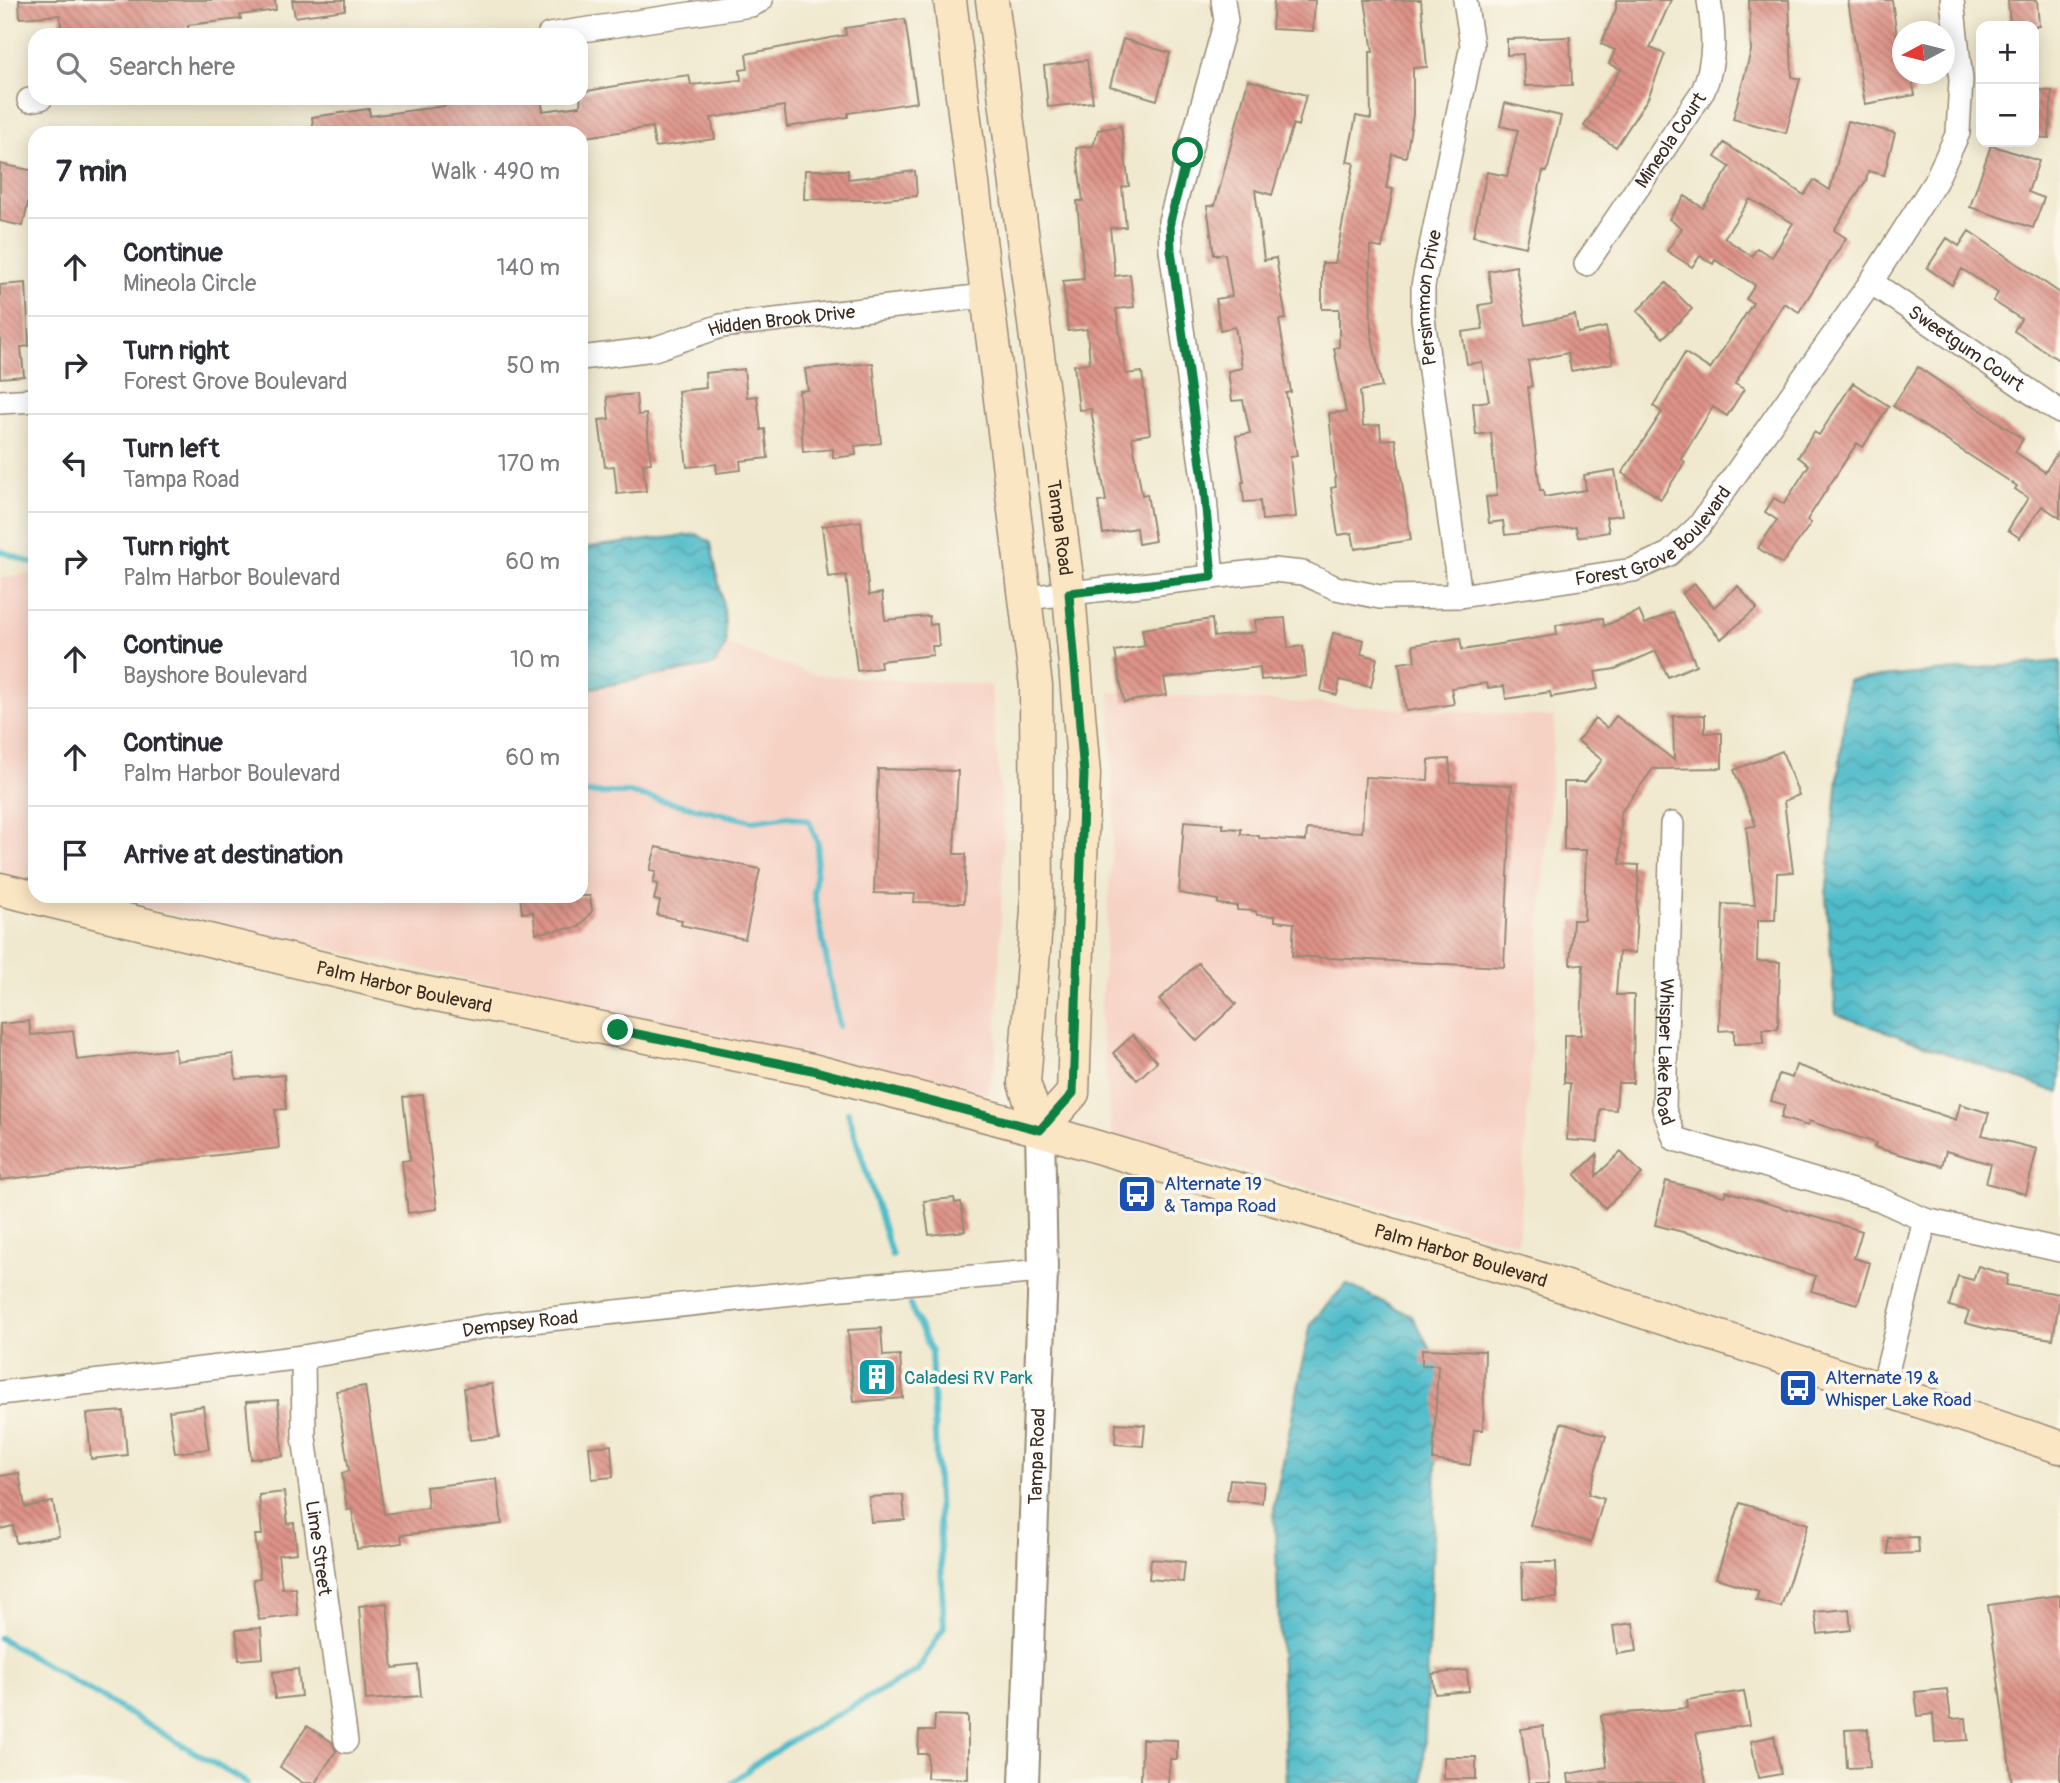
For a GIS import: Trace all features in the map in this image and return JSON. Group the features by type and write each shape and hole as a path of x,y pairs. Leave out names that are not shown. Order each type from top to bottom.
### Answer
{"main road":[{"name":"Tampa Road","path":"950,0 1036,686 1037,910 1024,1083 1040,1130 1073,1093 1084,774 1069,593 992,0"},
{"name":"Palm Harbor Boulevard","path":"0,889 28,896"},
{"name":"Palm Harbor Boulevard","path":"57,903 417,991 812,1070 1040,1130 1535,1277 2060,1447"}],"street":[{"path":"588,29 751,5 761,0"},
{"path":"1212,577 1204,486 1171,250 1170,221 1226,21 1223,0"},
{"name":"Persimmon Drive","path":"1460,596 1423,318 1423,286 1472,45 1465,0"},
{"name":"Mineola Court","path":"1586,264 1703,91 1713,67 1714,36 1709,0"},
{"name":"Forest Grove Boulevard","path":"1026,598 1273,570 1303,573 1336,588 1380,597 1460,596 1633,570 1668,554 1699,526 1871,282 1935,181 1958,133 1961,80 1952,0"},
{"name":"Sweetgum Court","path":"1871,282 2060,412"},
{"name":"Hidden Brook Drive","path":"588,357 654,349 721,326 985,296"},
{"path":"0,402 28,400"},
{"name":"Whisper Lake Road","path":"1672,824 1664,1109 1675,1139 1879,1199 1925,1220 2060,1250"},
{"name":"Tampa Road","path":"1024,1783 1043,1271 1040,1130"},
{"path":"1882,1391 1925,1220"},
{"name":"Dempsey Road","path":"0,1393 303,1357 494,1325 831,1289 1043,1271"},
{"name":"Lime Street","path":"303,1357 304,1437 346,1741"}],"shaded area":[{"path":"28,574 28,882 0,876 0,578"},
{"path":"726,645 816,675 991,685 1004,833 996,1059 985,1101 820,1058 123,903 588,903 588,689 713,665"},
{"path":"1110,692 1555,717 1518,1243 1112,1135 1100,1019 1114,821"}],"water":[{"path":"697,534 711,543 724,610 726,645 714,665 588,689 588,547"},
{"path":"2060,661 2059,1093 1836,1014 1826,896 1848,680"},
{"path":"1346,1284 1412,1316 1440,1367 1423,1783 1286,1783 1274,1506 1311,1323"}],"building":[{"path":"19,0 275,0 276,10 240,15 241,19 188,25 188,28 61,28 60,15 20,18"},
{"path":"292,0 345,0 345,10 295,17"},
{"path":"1274,0 1315,0 1313,31 1272,29"},
{"path":"1365,0 1421,0 1427,67 1413,68 1413,115 1406,157 1392,154 1386,188 1393,189 1382,248 1370,246 1371,332 1382,387 1360,391 1363,426 1380,425 1381,440 1395,439 1411,540 1355,549 1352,533 1338,535 1331,488 1336,487 1329,413 1346,412 1334,348 1339,347 1339,309 1322,309 1322,263 1335,263 1354,163 1347,162 1356,116 1371,119 1370,52 1373,52"},
{"path":"1616,0 1671,0 1650,48 1665,54 1648,98 1616,147 1584,126 1621,69 1609,64 1615,50 1601,44 1616,9"},
{"path":"1749,0 1789,0 1792,77 1800,79 1786,133 1733,119 1751,51"},
{"path":"1848,0 1892,0 1895,21 1892,21 1892,84 1913,84 1915,95 1865,104"},
{"path":"2008,0 2037,0 2039,21 2010,21"},
{"path":"905,19 917,102 848,113 848,117 787,127 784,106 711,118 715,139 655,147 652,127 588,137 588,126 313,126 312,117 369,109 370,116 445,105 542,105 543,111 588,105 588,91 645,81 689,75 691,85 741,80 740,70 748,69 746,54 846,35 845,28"},
{"path":"1570,37 1572,85 1525,86 1523,54 1507,55 1507,39"},
{"path":"1123,39 1170,53 1157,100 1110,86"},
{"path":"1087,60 1093,102 1048,107 1044,66"},
{"path":"1248,80 1306,95 1298,126 1293,124 1272,195 1255,190 1264,260 1276,258 1286,319 1279,320 1291,392 1286,393 1297,456 1290,457 1296,517 1262,520 1260,501 1244,502 1244,482 1236,436 1250,433 1243,400 1232,401 1228,371 1242,368 1235,327 1220,330 1216,299 1232,296 1225,254 1214,255 1207,206 1215,205"},
{"path":"2039,90 2052,91 2049,138 2039,137"},
{"path":"1505,103 1561,116 1547,172 1543,171 1526,247 1473,236 1487,172 1507,176 1518,130 1500,126"},
{"path":"1848,121 1895,133 1884,175 1868,171 1866,181 1834,230 1846,238 1799,312 1784,303 1735,384 1744,389 1727,416 1713,407 1681,459 1685,462 1661,499 1622,473 1662,412 1653,406 1685,353 1710,369 1753,303 1746,299 1755,285 1715,260 1713,264 1700,256 1692,267 1667,251 1682,228 1669,219 1685,196 1703,208 1730,167 1715,157 1724,143 1804,195 1814,180 1830,190","holes":["1750,199 1793,223 1772,257 1757,248 1752,256 1724,238"]},
{"path":"1121,126 1129,186 1122,187 1126,227 1110,228 1115,276 1130,274 1134,307 1116,309 1126,374 1142,372 1150,434 1132,437 1142,495 1147,494 1155,541 1138,544 1136,528 1103,534 1098,502 1106,501 1091,409 1079,410 1074,365 1090,363 1087,329 1068,331 1063,281 1084,279 1077,201 1083,201 1076,148 1093,146 1098,130"},
{"path":"1990,147 2039,161 2028,192 2044,198 2033,228 1970,207"},
{"path":"0,164 28,170 28,203 23,226 0,221"},
{"path":"805,170 848,170 848,179 915,171 917,196 873,200 804,199"},
{"path":"1969,231 2060,293 2060,361 2014,331 2021,319 1993,301 1998,293 1962,269 1952,285 1927,268 1947,238 1959,246"},
{"path":"1516,266 1526,325 1575,315 1578,333 1606,327 1613,363 1571,371 1568,353 1528,361 1532,386 1528,387 1540,490 1543,490 1544,497 1586,490 1584,475 1615,470 1622,515 1606,517 1609,532 1578,537 1576,527 1505,535 1503,521 1489,523 1486,497 1497,496 1491,433 1476,435 1473,403 1489,401 1482,362 1467,364 1462,332 1483,329 1479,305 1493,303 1488,271"},
{"path":"26,283 28,346 21,347 24,376 0,378 0,285"},
{"path":"1666,283 1692,309 1663,338 1637,311"},
{"path":"873,363 881,443 855,446 856,455 833,458 833,449 803,452 799,391 808,390 805,369"},
{"path":"1918,367 2023,439 2015,452 2045,472 2060,449 2060,518 2042,506 2020,538 2008,530 2028,498 2015,489 2017,486 1893,406"},
{"path":"744,369 747,397 757,396 761,430 765,429 768,458 740,461 741,470 717,473 716,464 687,467 678,391 706,388 705,373"},
{"path":"1853,383 1889,406 1863,447 1857,443 1807,520 1811,523 1782,564 1758,548 1777,520 1765,512 1774,498 1784,504 1809,465 1798,457 1814,432 1819,435"},
{"path":"636,394 638,415 646,414 651,463 643,464 646,491 617,494 614,466 605,467 599,420 609,419 607,397"},
{"path":"861,521 869,595 882,593 885,620 929,616 930,625 937,624 939,646 932,646 933,655 880,661 881,668 857,671 846,575 828,577 822,526"},
{"path":"1695,584 1714,607 1738,586 1757,608 1721,639 1682,594"},
{"path":"1639,611 1645,624 1673,612 1696,665 1668,677 1656,651 1615,669 1595,672 1598,689 1551,697 1550,692 1506,699 1504,686 1488,688 1487,683 1451,688 1454,704 1406,711 1399,663 1415,661 1413,645 1460,638 1462,650 1557,635 1556,625 1603,618 1604,626"},
{"path":"1285,618 1288,648 1303,646 1306,676 1261,680 1260,667 1164,678 1167,695 1124,702 1115,651 1145,646 1142,629 1212,619 1214,637 1256,632 1255,620"},
{"path":"1333,633 1364,640 1361,654 1377,658 1371,687 1340,680 1337,695 1321,691"},
{"path":"1705,715 1705,733 1722,733 1722,768 1653,769 1621,812 1620,864 1639,865 1635,953 1619,952 1616,995 1634,995 1633,1083 1618,1083 1616,1110 1600,1109 1598,1142 1567,1140 1570,1083 1564,1083 1564,1035 1581,1035 1583,965 1570,964 1573,920 1584,920 1586,850 1564,850 1564,782 1585,782 1602,760 1578,741 1595,718 1607,728 1616,716 1674,760 1673,716"},
{"path":"1782,751 1799,795 1784,801 1793,872 1777,873 1775,920 1758,920 1757,961 1780,962 1778,1029 1763,1029 1764,1043 1734,1044 1734,1030 1719,1031 1723,904 1755,905 1746,827 1756,826 1734,770"},
{"path":"1449,759 1451,782 1512,785 1504,967 1292,956 1294,923 1275,921 1275,916 1257,915 1256,911 1237,910 1237,906 1218,904 1218,900 1179,893 1184,821 1223,824 1223,828 1241,829 1241,834 1259,838 1306,841 1307,829 1362,832 1365,777 1428,780 1429,760"},
{"path":"878,769 958,771 954,854 966,854 964,903 914,902 915,894 874,893"},
{"path":"656,847 760,869 745,939 681,925 682,920 657,915 660,901 654,900 658,884 653,883 656,871 650,870"},
{"path":"590,896 592,911 579,927 536,933 533,912 522,913 521,903 588,903"},
{"path":"1198,963 1236,1004 1197,1041 1159,1000"},
{"path":"29,1021 31,1035 73,1031 77,1060 175,1049 176,1061 233,1054 236,1079 284,1075 286,1109 275,1110 279,1148 0,1180 0,1024"},
{"path":"1133,1035 1157,1062 1137,1080 1113,1053"},
{"path":"1796,1065 1956,1120 1960,1104 1989,1113 1982,1135 2037,1149 2026,1194 1986,1183 1991,1164 1946,1151 1942,1166 1874,1147 1876,1143 1809,1121 1808,1126 1781,1118 1785,1105 1771,1101 1779,1074 1792,1078"},
{"path":"423,1095 437,1209 408,1213 402,1161 410,1160 403,1097"},
{"path":"1621,1152 1642,1174 1605,1208 1575,1175 1597,1154 1596,1176"},
{"path":"1666,1181 1724,1196 1726,1191 1862,1231 1854,1258 1870,1263 1858,1304 1811,1291 1816,1276 1765,1261 1711,1239 1655,1225"},
{"path":"954,1198 955,1203 961,1202 965,1231 929,1235 924,1201"},
{"path":"1978,1266 2008,1275 2006,1285 2060,1294 2053,1339 1965,1323 1969,1311 1949,1306 1958,1276 1973,1280"},
{"name":"Caladesi RV Park","path":"881,1328 883,1356 900,1355 903,1398 854,1402 848,1330"},
{"path":"1422,1349 1485,1351 1483,1430 1474,1430 1470,1465 1433,1460 1438,1365 1422,1365"},
{"path":"492,1384 499,1437 470,1440 464,1388"},
{"path":"365,1386 384,1514 428,1508 426,1487 497,1479 502,1524 401,1535 402,1543 357,1549 352,1509 347,1510 342,1473 349,1471 336,1391"},
{"path":"278,1400 283,1456 251,1459 246,1402"},
{"path":"203,1406 209,1449 175,1453 169,1411"},
{"path":"123,1411 127,1455 91,1459 87,1414"},
{"path":"1116,1423 1145,1425 1143,1446 1115,1444"},
{"path":"1561,1423 1606,1436 1588,1494 1604,1499 1591,1542 1530,1525"},
{"path":"611,1445 613,1477 592,1479 589,1447"},
{"path":"19,1473 25,1507 53,1502 59,1536 16,1543 13,1526 0,1529 0,1476"},
{"path":"1230,1479 1264,1482 1262,1503 1227,1500"},
{"path":"284,1492 288,1524 294,1523 297,1553 278,1555 282,1588 295,1587 298,1615 259,1620 253,1579 260,1578 255,1535 262,1535 259,1495"},
{"path":"903,1495 905,1520 871,1522 869,1497"},
{"path":"1740,1503 1808,1524 1781,1607 1756,1600 1759,1591 1716,1578"},
{"path":"1918,1537 1919,1553 1888,1554 1888,1538"},
{"path":"1151,1559 1185,1562 1183,1582 1149,1579"},
{"path":"1522,1562 1556,1562 1557,1598 1523,1598"},
{"path":"2060,1595 2060,1783 2012,1783 1988,1605"},
{"path":"387,1603 393,1668 418,1665 421,1696 366,1700 359,1606"},
{"path":"1849,1609 1851,1630 1818,1634 1815,1612"},
{"path":"1633,1623 1637,1651 1617,1654 1613,1626"},
{"path":"261,1628 263,1658 239,1660 236,1630"},
{"path":"298,1669 301,1696 275,1699 273,1672"},
{"path":"1467,1670 1469,1691 1435,1694 1432,1674"},
{"path":"1947,1689 1951,1719 1966,1718 1968,1740 1935,1742 1933,1714 1918,1716 1915,1692"},
{"path":"1744,1691 1750,1725 1696,1733 1706,1783 1569,1783 1568,1774 1607,1767 1601,1715 1688,1708 1687,1700"},
{"path":"935,1715 968,1716 968,1779 927,1778 928,1754 918,1754 919,1731 934,1731"},
{"path":"307,1726 332,1742 336,1751 315,1783 303,1783 280,1767"},
{"path":"1543,1726 1550,1783 1529,1783 1521,1729"},
{"path":"1868,1729 1870,1767 1847,1768 1845,1730"},
{"path":"1774,1736 1781,1774 1758,1778 1751,1741"},
{"path":"1142,1739 1177,1740 1177,1759 1170,1759 1168,1783 1141,1783"},
{"path":"1444,1757 1476,1757 1476,1779 1444,1779"}],"waterway":[{"path":"0,551 28,561"},
{"path":"588,793 629,793 753,821 789,816 809,821 818,844 814,893 839,1026"},
{"path":"848,1112 892,1256"},
{"path":"732,1783 754,1765 804,1733 917,1671 944,1627 931,1351 910,1305"},
{"path":"0,1638 247,1783"}],"place":[{"name":"Alternate 19 & Tampa Road","path":"1137,1194"},
{"name":"Caladesi RV Park","path":"877,1377"},
{"name":"Alternate 19 & Whisper Lake Road","path":"1798,1388"}],"route":[{"path":"618,1030 812,1070 1040,1130 1073,1093 1084,774 1069,593 1212,577 1204,486 1171,250 1170,221 1188,153"}]}
